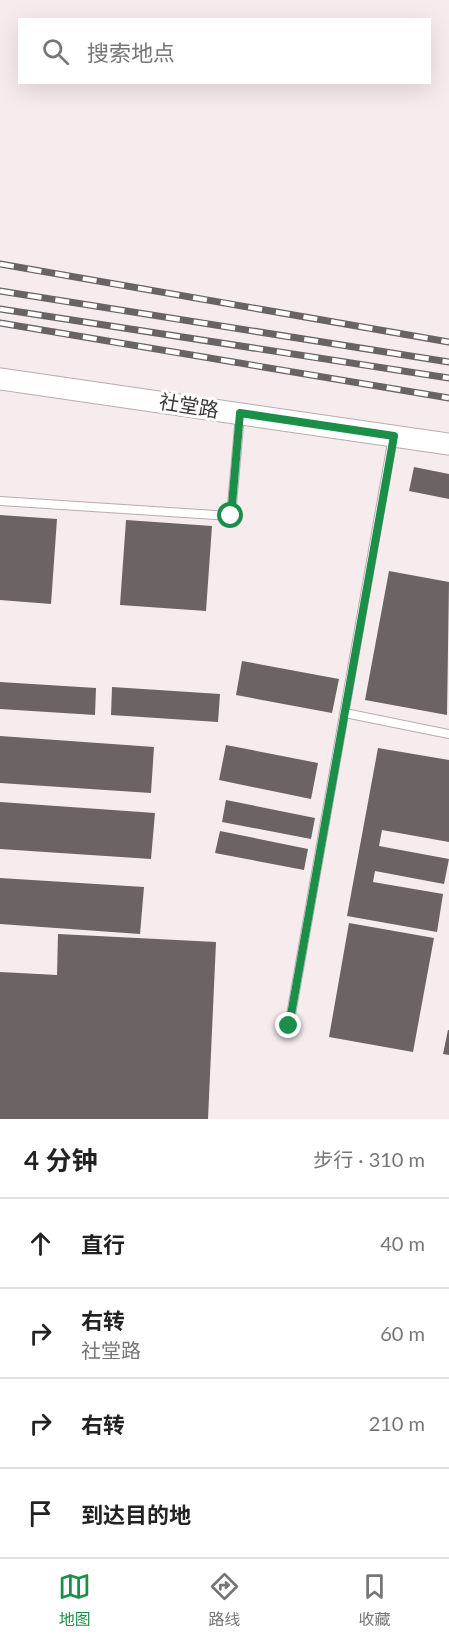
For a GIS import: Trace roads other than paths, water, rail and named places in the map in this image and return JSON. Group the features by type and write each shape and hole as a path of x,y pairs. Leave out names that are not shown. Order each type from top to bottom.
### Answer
{"main road":[{"name":"社堂路","path":"0,379 449,444"}],"lane":[{"path":"0,501 231,516 240,413"},
{"path":"289,1026 394,436"},
{"path":"345,713 449,734"}],"railway":[{"path":"0,264 449,342"},
{"path":"0,291 449,362"},
{"path":"0,309 449,378"},
{"path":"0,323 449,398"}]}
